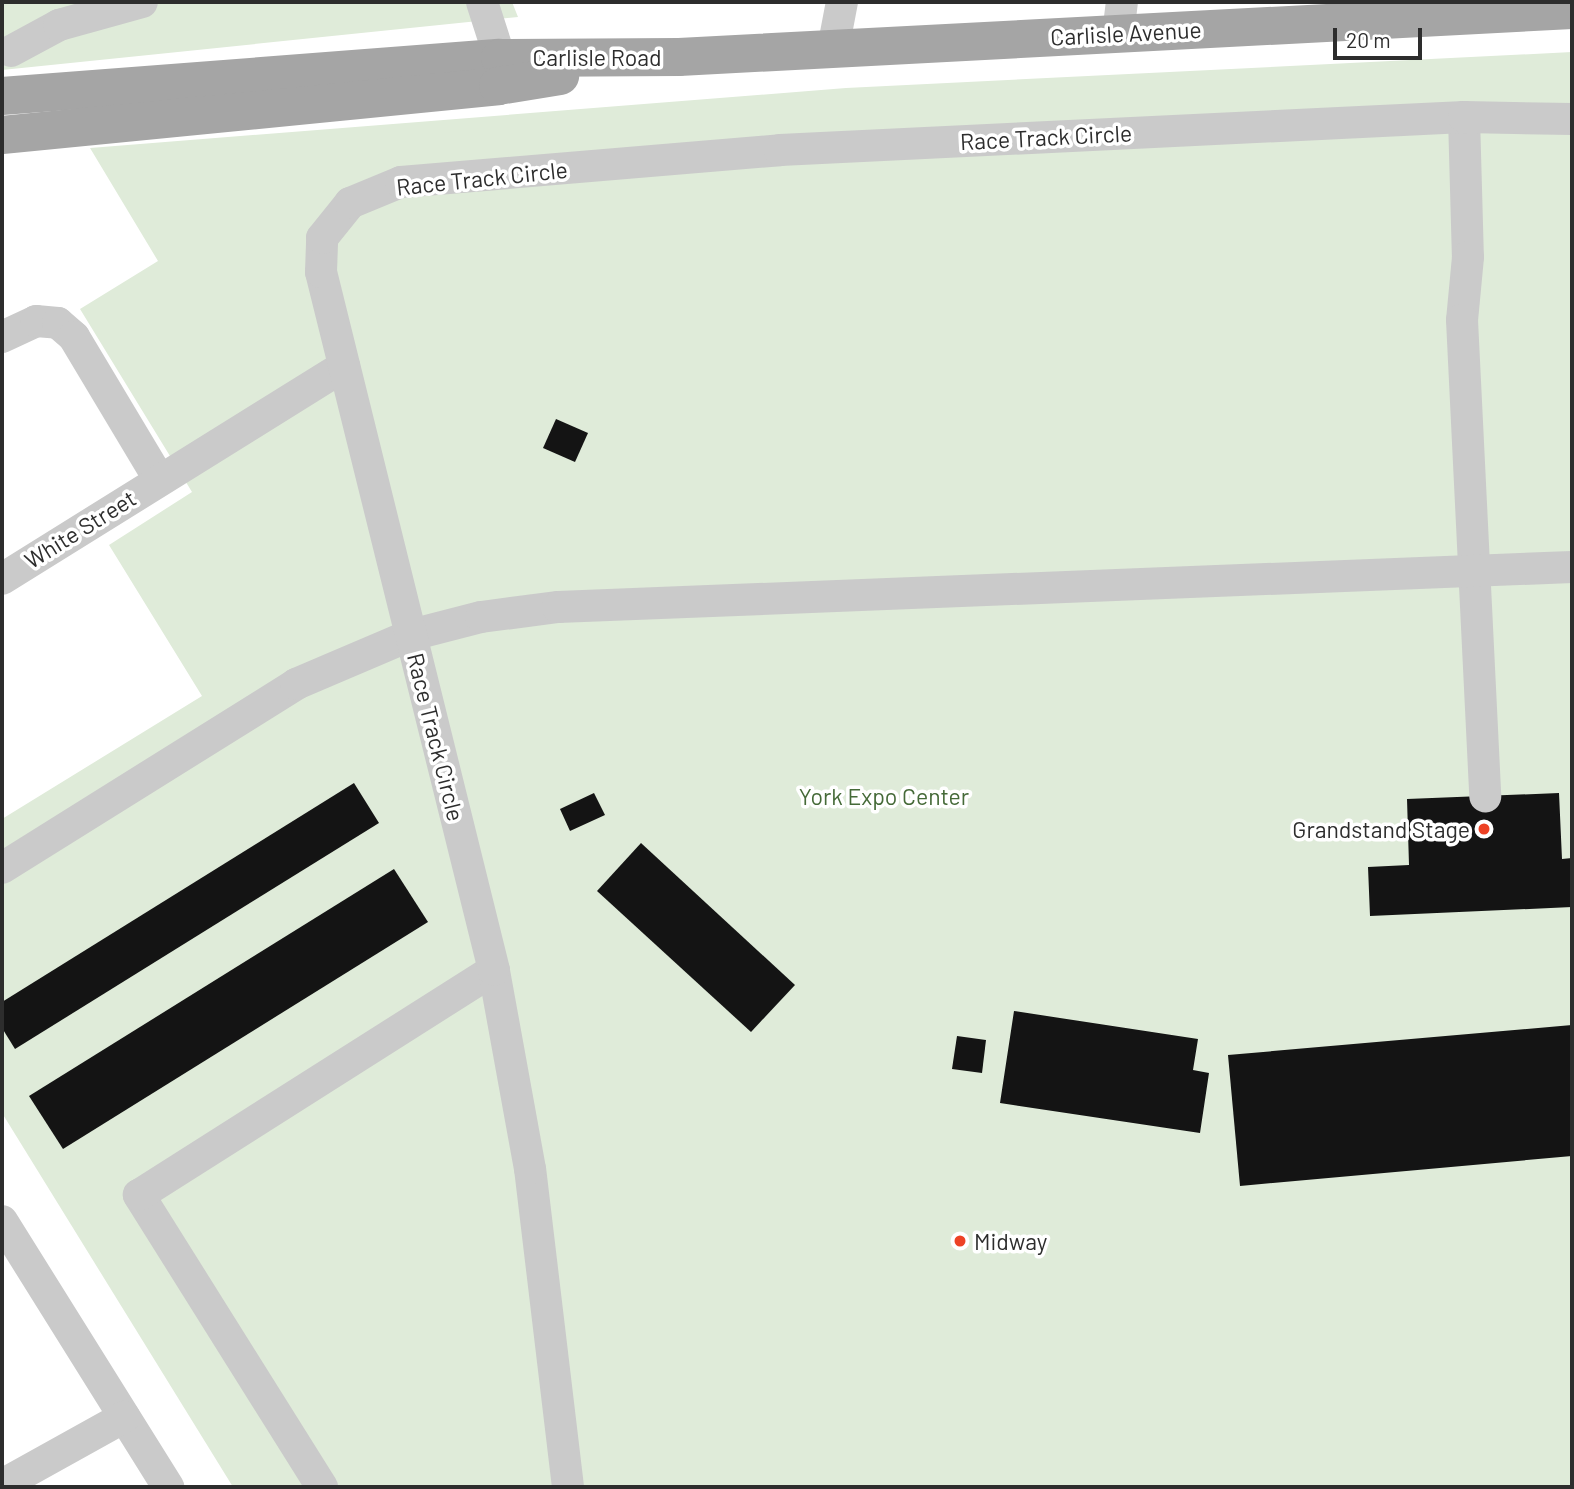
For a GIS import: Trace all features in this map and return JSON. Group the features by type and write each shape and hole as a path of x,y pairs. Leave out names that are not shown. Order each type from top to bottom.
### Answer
{"main road":[{"name":"Carlisle Avenue","path":"679,57 833,48 1120,18 1394,10 1572,10"},
{"name":"Carlisle Road","path":"2,96 500,58 679,57"},
{"name":"Carlisle Road","path":"2,135 499,86 679,57"},
{"path":"2,109 161,84"}],"street":[{"path":"5,47 59,25 142,2"},
{"path":"482,2 500,58"},
{"path":"833,48 842,2"},
{"path":"1464,117 1468,257 1462,320 1485,796"},
{"name":"Race Track Circle","path":"568,1487 530,1169 494,970 321,272 322,238 350,203 401,182 780,150 1464,117 1572,120"},
{"path":"2,337 36,321 58,323 74,337 159,479"},
{"name":"White Street","path":"2,579 344,366"},
{"path":"2,868 296,684 411,635 481,617 558,607 1572,567"},
{"path":"323,1487 139,1195 494,970"},
{"path":"2,1221 11,1256 124,1417 167,1487"},
{"path":"2,1485 124,1417"}],"green space":[{"path":"2,2 512,2 518,17 2,70"},
{"name":"York Expo Center","path":"1572,52 1572,1487 233,1487 2,1113 2,819 202,696 109,545 192,492 80,309 158,261 90,148 846,88"}],"building":[{"path":"556,419 588,433 575,462 543,448"},
{"path":"354,783 379,823 15,1049 2,1028 2,1002"},
{"path":"594,793 605,815 570,831 560,809"},
{"name":"Grandstand Stage","path":"1559,793 1562,859 1572,858 1572,907 1370,916 1368,867 1409,865 1407,799"},
{"path":"641,843 795,985 751,1032 597,891"},
{"path":"394,869 428,922 63,1149 29,1096"},
{"path":"1014,1011 1198,1039 1193,1070 1209,1073 1200,1133 1000,1103"},
{"path":"1572,1025 1572,1156 1240,1186 1228,1055"},
{"path":"957,1036 986,1040 982,1073 952,1069"}],"place":[{"name":"Grandstand Stage","path":"1484,829"},
{"name":"Midway","path":"960,1241"}]}
